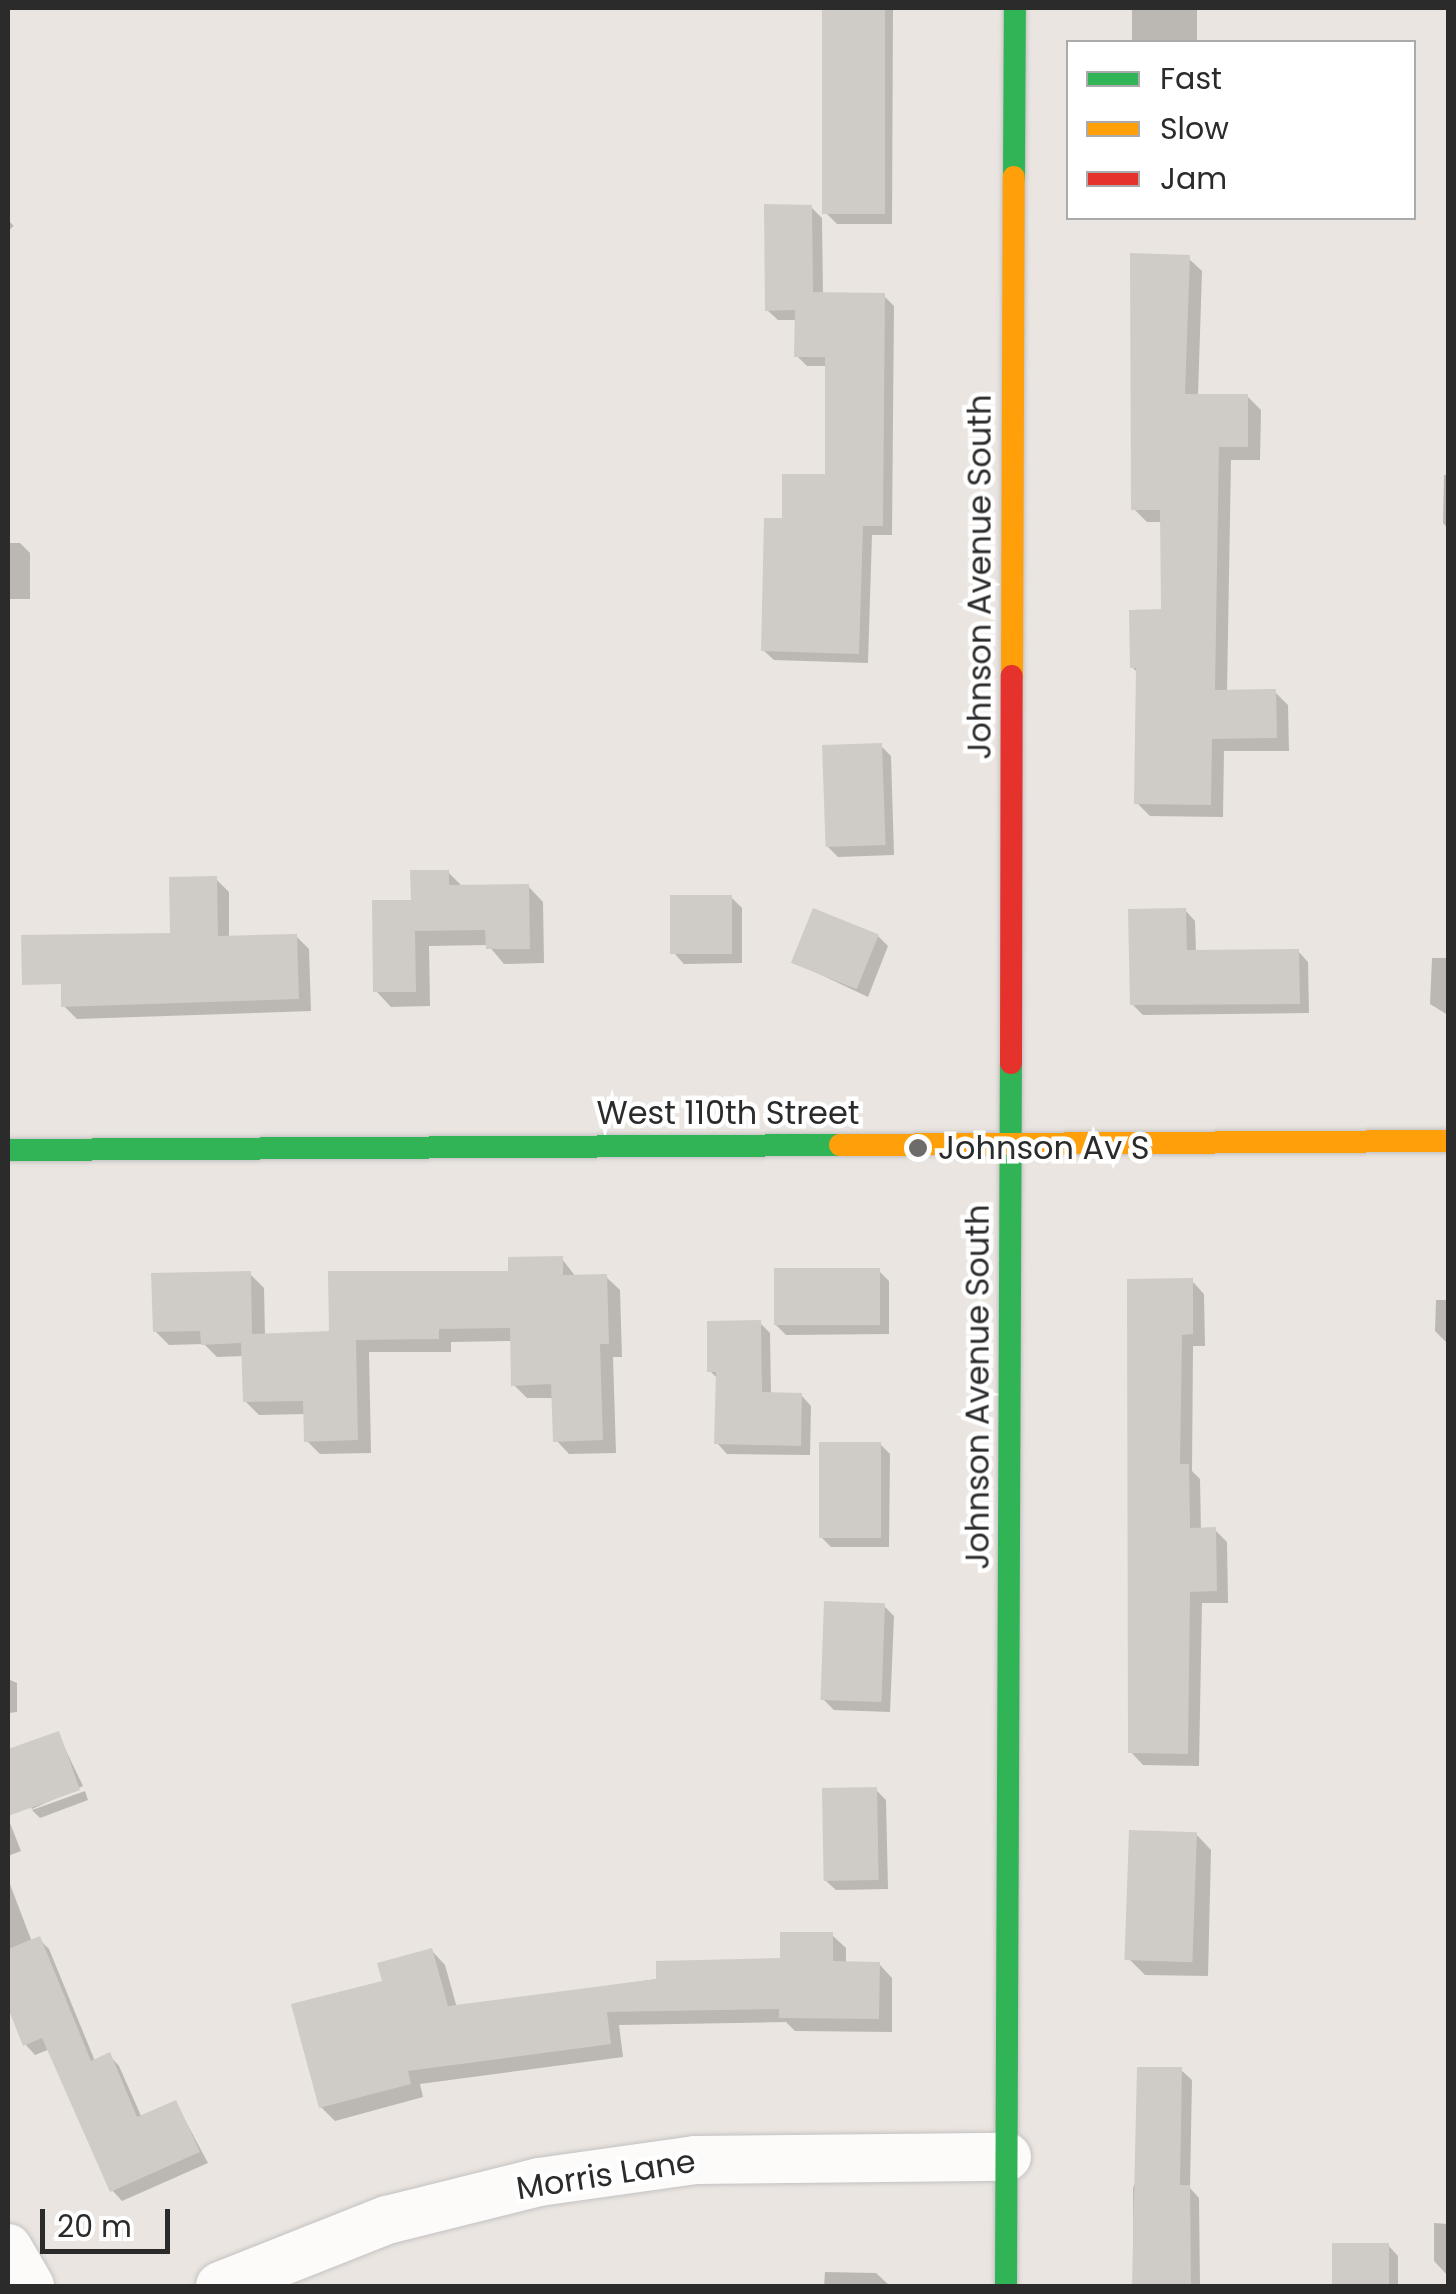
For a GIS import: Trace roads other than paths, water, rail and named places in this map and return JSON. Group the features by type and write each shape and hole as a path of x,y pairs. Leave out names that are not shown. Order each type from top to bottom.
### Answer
{"street":[{"name":"Johnson Avenue South","path":"1006,2286 1014,8"},
{"name":"West 110th Street","path":"8,1150 1448,1142"},
{"name":"Morris Lane","path":"220,2286 387,2220 539,2182 696,2160 1008,2157"},
{"path":"8,2248 30,2286"}],"place":[{"name":"Johnson Av S","path":"918,1148"}]}
